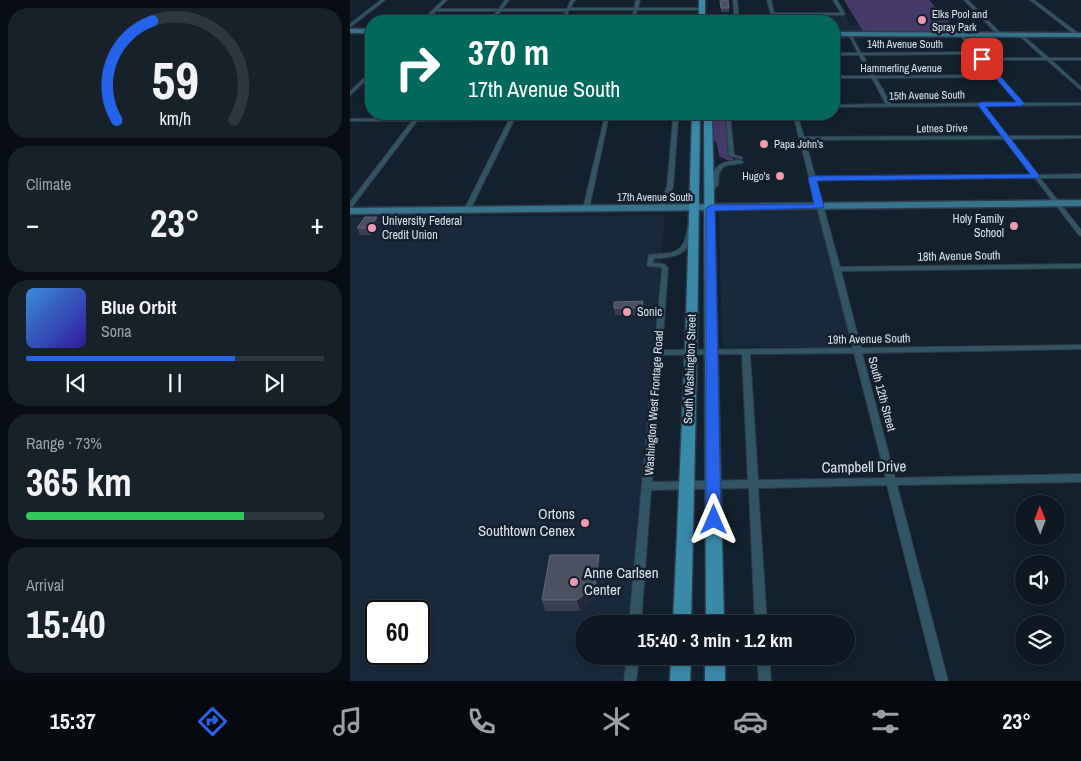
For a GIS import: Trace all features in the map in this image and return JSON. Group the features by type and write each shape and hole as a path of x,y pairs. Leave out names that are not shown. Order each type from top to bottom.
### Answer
{"main road":[{"path":"702,0 702,15"},
{"name":"South Washington Street","path":"682,615 694,208 700,120"},
{"name":"South Washington Street","path":"701,120 711,208 715,615"},
{"path":"680,681 681,665"},
{"path":"715,665 715,681"}],"street":[{"path":"350,26 382,0"},
{"path":"430,15 445,0"},
{"path":"496,15 507,0"},
{"path":"565,15 573,0"},
{"path":"634,15 638,0"},
{"path":"734,0 736,15"},
{"path":"769,0 773,14 843,14 835,0"},
{"path":"966,0 1002,36"},
{"path":"1032,0 1079,35"},
{"path":"435,10 702,9"},
{"path":"350,31 365,30"},
{"path":"840,34 1079,35"},
{"path":"849,34 889,105"},
{"path":"962,35 1021,104"},
{"path":"1022,36 1081,89"},
{"name":"14th Avenue South","path":"840,54 976,53"},
{"path":"982,59 1081,59"},
{"name":"Hammerling Avenue","path":"840,77 998,76"},
{"path":"350,94 365,80"},
{"path":"981,104 1081,234"},
{"name":"15th Avenue South","path":"840,106 1081,104"},
{"path":"350,120 416,120"},
{"path":"350,206 416,120"},
{"path":"467,210 512,120"},
{"path":"586,209 606,120"},
{"path":"662,208 670,187 676,120"},
{"path":"710,190 715,185 715,172 718,168 740,160 732,154 729,120"},
{"name":"South 12th Street","path":"797,120 892,481 942,681"},
{"name":"Letnes Drive","path":"802,139 1081,137"},
{"path":"812,178 1081,176"},
{"name":"17th Avenue South","path":"350,211 1081,203"},
{"name":"Washington West Frontage Road","path":"636,615 665,268 662,265 650,265 651,256 672,255 682,250 685,247 690,227 694,222"},
{"name":"18th Avenue South","path":"837,269 1081,266"},
{"name":"19th Avenue South","path":"658,354 1081,348"},
{"path":"746,352 760,615"},
{"name":"Campbell Drive","path":"647,486 1081,478"},
{"path":"630,681 632,665"},
{"path":"764,665 765,681"}],"shaded area":[{"path":"844,0 929,0 959,33 864,33"},
{"path":"840,15 845,15 850,25 900,25 904,32 840,32"},
{"path":"712,120 726,120 728,156 735,160 727,160 719,156 717,144 713,138"},
{"path":"818,211 852,347 722,347 719,212"},
{"path":"665,215 630,615 575,615 575,665 625,665 624,681 350,681 350,217"}],"building":[{"path":"720,0 728,0 729,8 721,8"},
{"path":"365,217 377,217 370,228 357,228"},
{"path":"643,301 642,308 614,308 614,302"},
{"name":"Anne Carlsen Center","path":"550,555 599,555 595,585 577,600 542,600"}],"place":[{"name":"Elks Pool and Spray Park","path":"922,20"},
{"name":"Papa John's","path":"764,144"},
{"name":"Hugo's","path":"780,176"},
{"name":"Holy Family School","path":"1014,226"},
{"name":"University Federal Credit Union","path":"372,228"},
{"name":"Sonic","path":"627,312"},
{"name":"Ortons Southtown Cenex","path":"585,523"},
{"name":"Anne Carlsen Center","path":"574,582"}],"route":[{"path":"714,520 711,208 820,206 812,178 1036,176 981,104 1021,104 982,59"}]}
